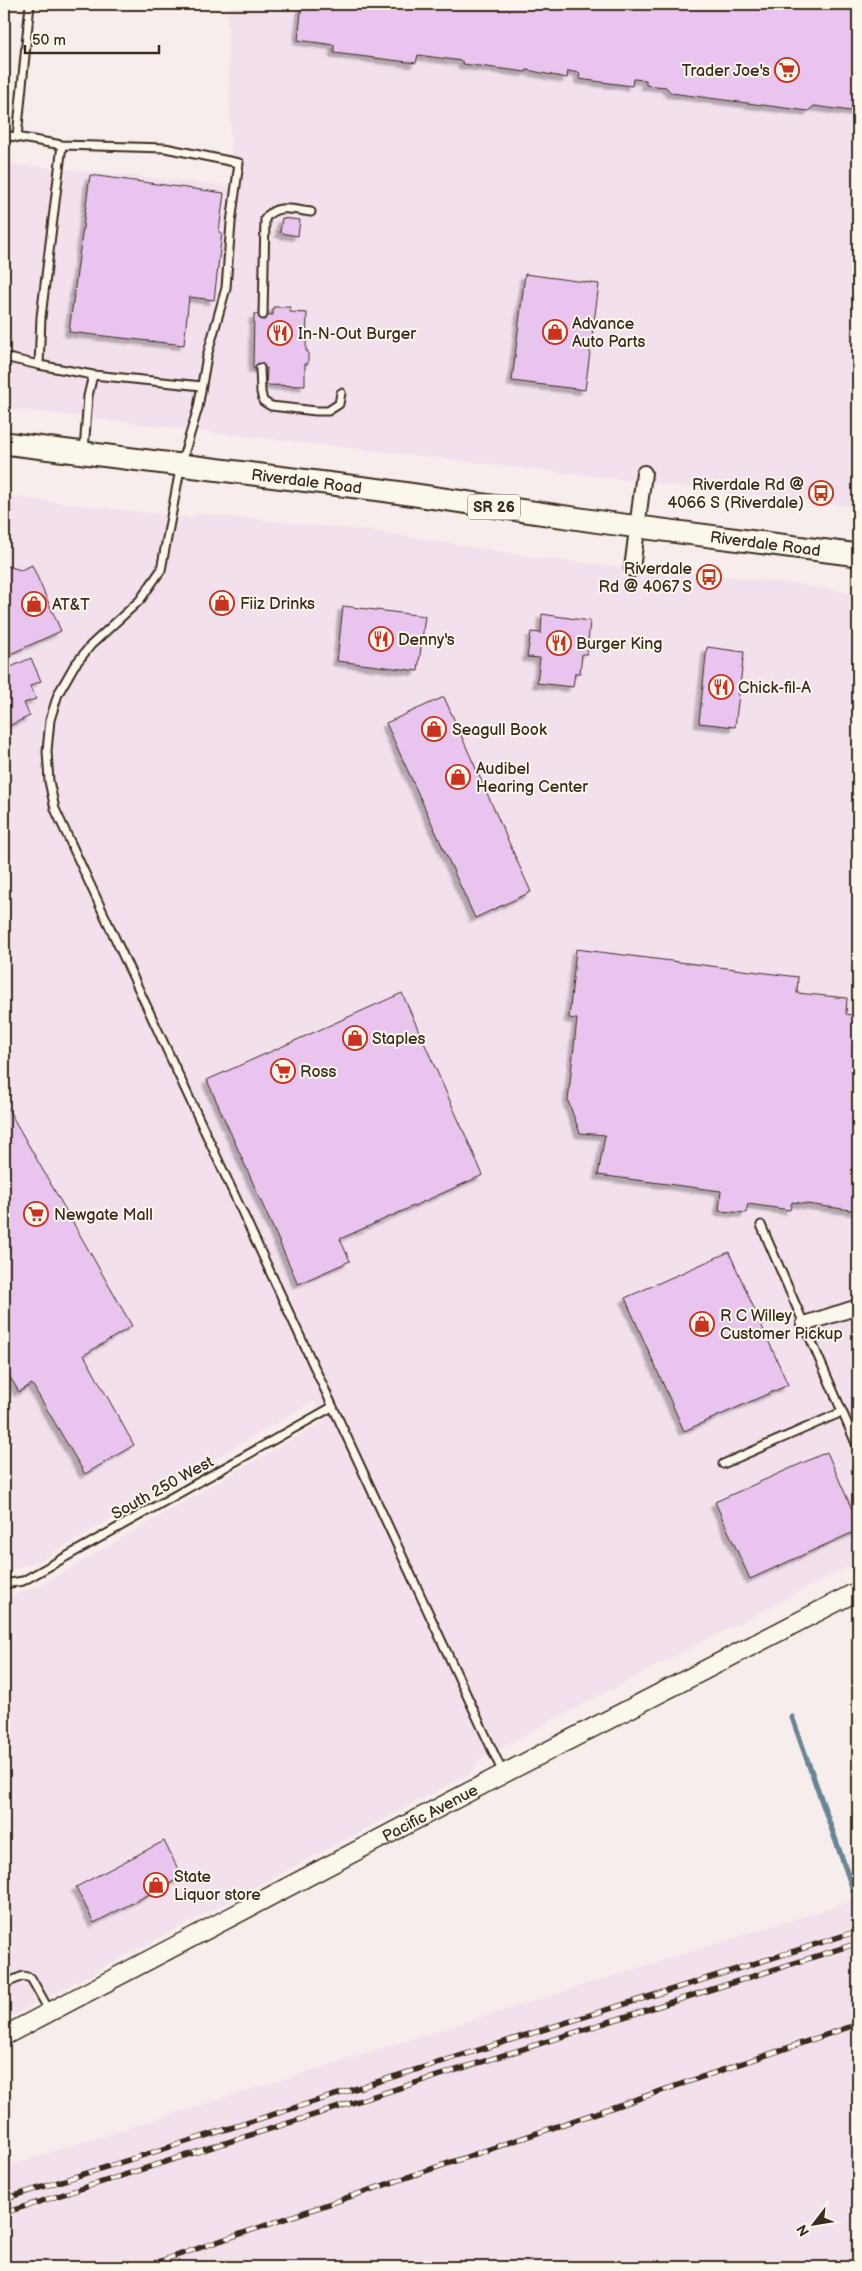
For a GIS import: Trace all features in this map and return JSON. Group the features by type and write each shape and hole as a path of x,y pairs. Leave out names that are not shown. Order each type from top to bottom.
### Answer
{"main road":[{"name":"Riverdale Road","path":"4,443 381,490 637,527 858,555"}],"street":[{"path":"632,569 644,474"},
{"path":"804,1324 858,1307"},
{"name":"Pacific Avenue","path":"4,2036 503,1774 858,1591"}],"lane":[{"path":"17,137 30,4"},
{"path":"4,135 62,145 165,148 239,164 231,223 226,288 207,356 196,417 181,464 162,570 140,600 92,645 74,666 58,694 50,720 49,781 55,809 503,1774"},
{"path":"39,365 41,317 62,145"},
{"path":"263,315 265,219 269,212 276,208 311,212"},
{"path":"4,368 5,357 93,375 202,386"},
{"path":"260,368 263,401 271,406 328,411 339,404 341,393"},
{"path":"83,453 88,396 93,375"},
{"path":"761,1225 858,1448"},
{"name":"South 250 West","path":"4,1584 23,1581 332,1407"},
{"path":"723,1464 842,1412"},
{"path":"4,1984 23,1976 31,1978 50,2012"}],"shaded area":[{"path":"227,4 858,4 858,507 4,408 4,163 232,186"},
{"path":"4,496 191,518 198,514 206,514 380,532 546,559 782,582 858,594 858,1561 522,1736 479,1760 476,1767 469,1774 4,2020 4,1598 41,1585 287,1442 322,1423 326,1423 314,1401 41,1560 25,1566 4,1570"},
{"path":"858,1899 858,2267 4,2267 4,2167"}],"building":[{"path":"302,4 858,4 858,112 814,106 808,111 671,93 666,87 646,85 646,80 633,79 632,86 579,79 580,73 568,71 567,78 527,70 526,72 463,64 462,61 418,55 416,63 334,53 334,45 298,40"},
{"path":"90,175 224,193 219,232 222,233 214,300 189,297 184,345 69,332"},
{"path":"282,218 300,220 298,236 280,233"},
{"name":"Advance Auto Parts","path":"525,274 599,284 585,390 512,381"},
{"name":"In-N-Out Burger","path":"273,307 290,307 290,312 307,313 306,351 308,351 308,364 305,364 305,386 266,385 267,368 253,368 254,314 273,315"},
{"path":"4,565 21,570 32,565 61,631 8,655 4,645"},
{"name":"Denny's","path":"343,606 425,616 418,671 337,661"},
{"name":"Burger King","path":"542,614 590,621 587,654 582,654 580,673 575,673 573,687 537,683 540,658 527,657 531,632 541,633"},
{"name":"Chick-fil-A","path":"707,647 744,652 735,727 699,723"},
{"path":"31,658 41,681 30,686 36,699 24,703 30,716 4,728 4,670"},
{"path":"444,697 531,892 475,918 386,723"},
{"path":"576,949 798,977 797,993 847,998 846,1014 858,1016 858,1211 792,1202 790,1210 748,1204 746,1213 719,1211 721,1191 598,1175 605,1135 580,1133 568,1101 577,1019 569,1018"},
{"path":"402,993 483,1175 340,1239 350,1261 298,1284 207,1080"},
{"name":"Newgate Mall","path":"4,1102 132,1326 84,1355 134,1445 85,1474 32,1384 19,1392 4,1367"},
{"path":"729,1252 788,1385 684,1431 625,1298"},
{"path":"827,1452 858,1523 858,1530 750,1579 715,1502"},
{"path":"164,1841 182,1877 94,1923 76,1887"}],"waterway":[{"path":"792,1717 854,1892"}],"railway":[{"path":"4,2199 858,1931"},
{"path":"4,2213 858,1943"},
{"path":"143,2267 858,2024"}],"place":[{"name":"Trader Joe's","path":"787,70"},
{"name":"Advance Auto Parts","path":"555,332"},
{"name":"In-N-Out Burger","path":"280,333"},
{"name":"Riverdale Rd @ 4066 S (Riverdale)","path":"821,493"},
{"name":"Riverdale Rd @ 4067 S","path":"709,577"},
{"name":"Fiiz Drinks","path":"222,603"},
{"name":"AT&T","path":"34,604"},
{"name":"Denny's","path":"381,639"},
{"name":"Burger King","path":"559,643"},
{"name":"Chick-fil-A","path":"721,687"},
{"name":"Seagull Book","path":"434,729"},
{"name":"Audibel Hearing Center","path":"458,777"},
{"name":"Staples","path":"355,1038"},
{"name":"Ross","path":"283,1071"},
{"name":"Newgate Mall","path":"36,1214"},
{"name":"R C Willey Customer Pickup","path":"702,1324"},
{"name":"State Liquor store","path":"156,1885"}]}
